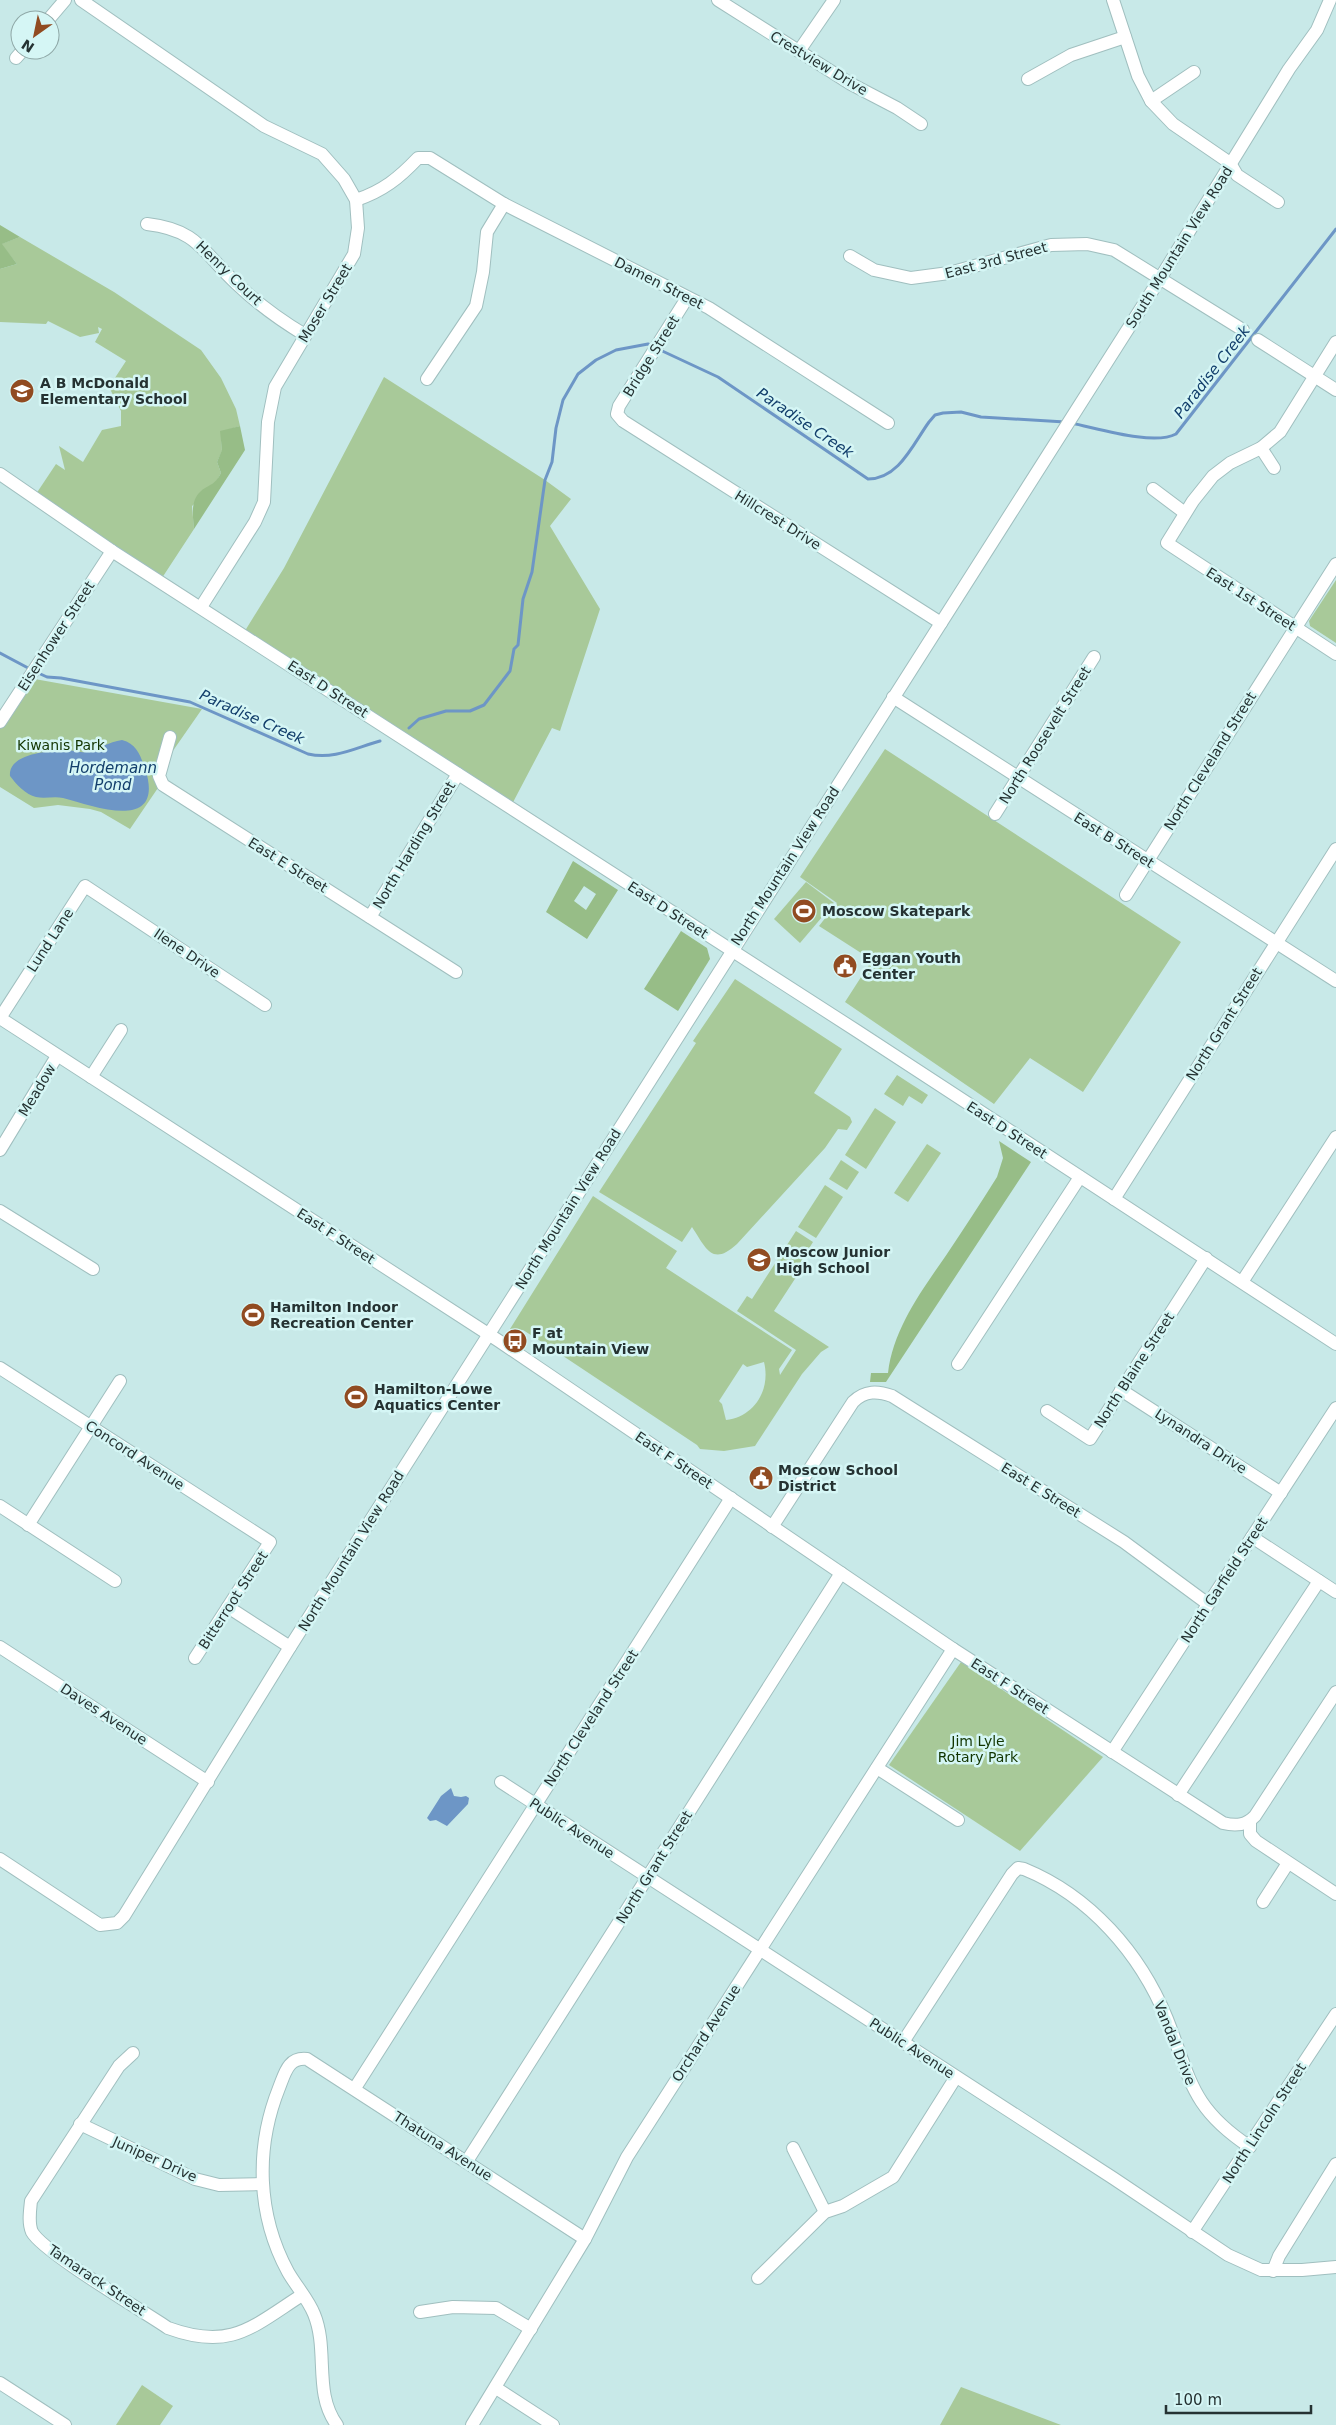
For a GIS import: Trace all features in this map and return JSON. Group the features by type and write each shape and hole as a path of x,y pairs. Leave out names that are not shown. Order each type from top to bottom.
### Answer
{"street":[{"path":"56,10 65,0"},
{"name":"Moser Street","path":"81,0 264,126 322,154 344,179 356,200 358,228 354,254 275,387 270,403 264,502 255,522 201,607"},
{"name":"Crestview Drive","path":"718,0 851,84 921,124"},
{"path":"799,51 834,0"},
{"path":"1113,0 1138,76 1151,101 1173,124 1230,163 1237,175 1278,202"},
{"name":"South Mountain View Road","path":"1042,464 1161,277 1230,163 1317,30 1330,0"},
{"name":"South Mountain View Road","path":"1317,30 1336,10"},
{"path":"1028,79 1071,55 1125,37"},
{"path":"1151,101 1194,72"},
{"name":"Damen Street","path":"356,200 385,188 404,173 418,158 423,156 504,204 709,308 888,423"},
{"path":"427,379 476,306 483,272 487,232 504,204"},
{"name":"Henry Court","path":"147,224 164,226 182,232 201,244 235,282 254,299 280,320 305,335"},
{"name":"East 3rd Street","path":"850,256 874,270 911,278 949,273 1051,245 1087,244 1114,250 1161,277 1243,330"},
{"name":"Bridge Street","path":"617,414 619,406 653,355 687,298"},
{"path":"1258,340 1336,390"},
{"path":"1153,489 1185,513 1206,484 1220,470 1261,448 1280,432 1336,342"},
{"name":"Hillcrest Drive","path":"617,414 623,421 941,622"},
{"path":"1261,448 1274,468"},
{"name":"North Mountain View Road","path":"0,1859 100,1925 117,1923 124,1916 290,1647 1042,464"},
{"name":"East D Street","path":"0,474 112,551 1336,1344"},
{"name":"East 1st Street","path":"1185,513 1167,543 1336,654"},
{"name":"Eisenhower Street","path":"0,722 112,551"},
{"name":"North Cleveland Street","path":"1126,895 1336,564"},
{"name":"North Roosevelt Street","path":"995,814 1094,657"},
{"name":"East B Street","path":"893,698 1336,981"},
{"name":"East E Street","path":"170,737 159,776 163,785 456,972"},
{"name":"North Harding Street","path":"370,917 458,774"},
{"name":"North Grant Street","path":"1114,1199 1336,849"},
{"name":"Lund Lane","path":"0,1018 85,886 109,902"},
{"name":"Ilene Drive","path":"109,902 265,1005"},
{"name":"East F Street","path":"0,1018 488,1334 953,1649 1178,1795 1223,1823 1234,1826 1250,1821"},
{"path":"91,1077 121,1030"},
{"name":"Meadow","path":"0,1150 58,1056"},
{"path":"1242,1282 1336,1137"},
{"path":"958,1364 1080,1177"},
{"path":"0,1211 93,1269"},
{"name":"North Blaine Street","path":"1047,1411 1090,1439 1206,1258"},
{"name":"Concord Avenue","path":"0,1368 270,1542"},
{"path":"28,1525 120,1381"},
{"name":"Lynandra Drive","path":"1121,1390 1281,1493"},
{"name":"East E Street","path":"772,1527 853,1402 867,1393 880,1392 892,1396 1124,1542 1208,1604"},
{"name":"North Garfield Street","path":"1112,1752 1336,1408"},
{"name":"North Cleveland Street","path":"355,2088 731,1498"},
{"path":"0,1506 115,1581"},
{"path":"1252,1537 1336,1592"},
{"name":"Bitterroot Street","path":"195,1658 270,1542"},
{"name":"North Grant Street","path":"467,2161 841,1574"},
{"path":"1178,1795 1319,1580"},
{"path":"228,1608 290,1647"},
{"name":"Daves Avenue","path":"0,1647 208,1782"},
{"name":"Orchard Avenue","path":"472,2425 585,2239 627,2157 953,1649"},
{"path":"1336,1692 1250,1821 1250,1834 1256,1841 1336,1894"},
{"path":"877,1768 958,1820"},
{"name":"Public Avenue","path":"501,1782 1237,2260 1261,2270 1273,2271 1336,2267"},
{"path":"1263,1902 1288,1863"},
{"name":"Vandal Drive","path":"903,2042 1012,1874 1018,1868 1024,1869 1063,1888 1098,1917 1137,1962 1166,2018 1190,2083 1200,2101 1222,2128 1250,2147"},
{"name":"North Lincoln Street","path":"1192,2232 1250,2147 1336,2014"},
{"name":"Tamarack Street","path":"133,2054 119,2066 31,2201 30,2224 32,2232 52,2251 168,2328 198,2336 231,2336 250,2328 302,2294"},
{"name":"Thatuna Avenue","path":"262,2184 262,2159 266,2131 286,2070 291,2062 298,2058 307,2059 355,2088 585,2239"},
{"path":"758,2278 825,2212 843,2206 893,2177 956,2077"},
{"name":"Juniper Drive","path":"80,2124 195,2179 228,2185 262,2184"},
{"path":"793,2148 825,2212"},
{"path":"1273,2271 1279,2256 1336,2164"},
{"path":"262,2184 267,2213 276,2245 314,2314 321,2346 323,2396 336,2425"},
{"path":"420,2312 453,2307 496,2308 531,2329"},
{"path":"0,2383 65,2425"},
{"path":"496,2388 553,2425"}],"green space":[{"path":"0,225 20,237 2,244 17,264 0,269"},
{"path":"20,237 114,292 201,350 221,378 236,409 240,426 221,432 222,451 217,462 221,473 215,484 192,506 194,529 160,581 34,497 56,464 65,470 59,446 83,462 102,430 121,426 121,411 109,387 126,361 95,342 102,329 98,327 99,333 80,337 48,321 46,324 0,322 0,269 17,264 1,244"},
{"path":"384,377 545,480 571,499 550,526 600,609 560,731 552,728 510,808 243,634 284,568"},
{"path":"240,426 245,450 194,529 193,509 195,499 221,473 217,462 222,450 220,431"},
{"path":"1336,580 1336,643 1310,626 1309,621"},
{"name":"Kiwanis Park","path":"29,678 202,709 161,768 162,782 130,829 101,812 90,809 58,805 34,808 0,787 0,722"},
{"path":"885,749 1181,942 1083,1092 1030,1058 994,1104 845,1002 872,960 819,926 837,903 800,877"},
{"path":"573,861 618,890 587,939 546,912","holes":["584,886 596,894 586,910 574,901"]},
{"name":"Moscow Skatepark","path":"806,882 834,903 800,943 774,919"},
{"path":"681,931 707,948 710,959 678,1011 644,989"},
{"path":"735,979 842,1049 814,1093 850,1117 852,1122 847,1130 838,1129 825,1148 737,1244 728,1251 715,1254 706,1248 692,1227 682,1242 599,1192 696,1043 693,1041"},
{"path":"897,1075 928,1095 922,1104 909,1096 903,1106 884,1094"},
{"path":"875,1108 896,1122 866,1169 845,1155"},
{"path":"999,1141 1031,1162 886,1382 870,1382 871,1373 888,1373 896,1341 910,1310 997,1177 1003,1158"},
{"path":"927,1144 941,1153 908,1202 894,1193"},
{"path":"841,1160 859,1172 847,1190 829,1179"},
{"path":"825,1185 843,1197 816,1238 798,1227"},
{"path":"593,1196 677,1251 666,1268 792,1350 779,1369 780,1375 796,1350 737,1311 747,1296 752,1299 796,1231 813,1242 800,1263 804,1265 774,1311 829,1347 821,1352 802,1374 755,1446 724,1451 700,1449 697,1445 523,1330 510,1329","holes":["764,1362 766,1372 762,1392 752,1408 745,1414 726,1420 722,1404 719,1401 743,1364 747,1367"]},
{"name":"Jim Lyle Rotary Park","path":"961,1662 1103,1757 1020,1851 889,1765"},
{"path":"142,2385 173,2406 160,2425 116,2425"},
{"path":"961,2387 1061,2425 940,2425"}],"water":[{"name":"Hordemann Pond","path":"122,740 135,747 145,768 149,788 146,801 137,808 124,811 109,810 63,798 32,796 18,786 10,776 11,768 16,762 31,755 66,750 85,752"},
{"path":"451,1788 454,1796 466,1796 469,1798 468,1804 447,1826 436,1820 430,1821 427,1818 441,1796"}],"waterway":[{"name":"Paradise Creek","path":"1071,423 1140,437 1154,438 1176,434 1336,229"},
{"name":"Paradise Creek","path":"409,728 419,719 446,711 470,711 484,705 510,671 514,649 518,645 523,599 532,572 545,480 552,462 556,428 563,400 578,374 596,360 616,350 648,344 653,346"},
{"name":"Paradise Creek","path":"658,349 718,377 868,479 879,477 897,467 935,415 961,412 981,417 1065,422"},
{"name":"Paradise Creek","path":"0,653 30,669"},
{"name":"Paradise Creek","path":"36,672 47,677 190,702 308,754 336,754 380,741"}],"place":[{"name":"A B McDonald Elementary School","path":"22,391"},
{"name":"Moscow Skatepark","path":"804,911"},
{"name":"Eggan Youth Center","path":"845,966"},
{"name":"Moscow Junior High School","path":"759,1260"},
{"name":"Hamilton Indoor Recreation Center","path":"253,1315"},
{"name":"F at Mountain View","path":"515,1341"},
{"name":"Hamilton-Lowe Aquatics Center","path":"356,1397"},
{"name":"Moscow School District","path":"761,1478"}]}
